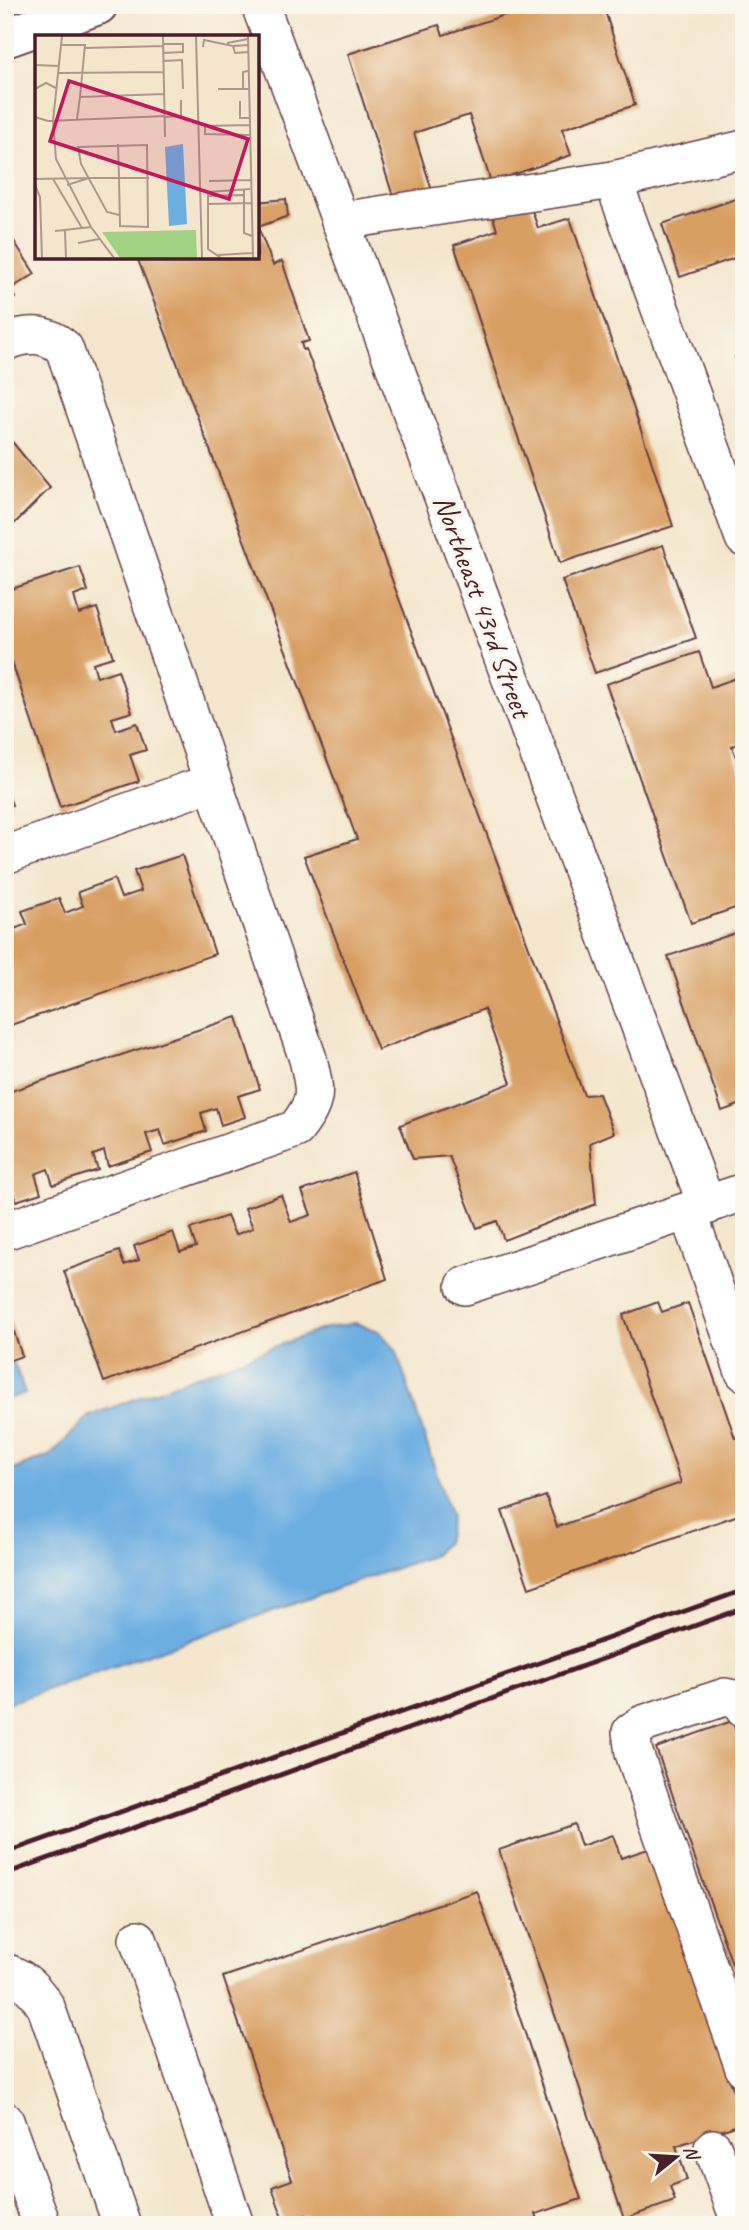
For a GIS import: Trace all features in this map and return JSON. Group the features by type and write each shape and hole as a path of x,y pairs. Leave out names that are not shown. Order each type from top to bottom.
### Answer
{"main road":[{"path":"5,38 98,5"}],"street":[{"name":"Northeast 43rd Street","path":"260,5 698,1209 744,1372"},
{"path":"340,222 613,180 744,149"},
{"path":"613,180 744,538"},
{"path":"5,342 34,336 52,338 64,348 309,1059 315,1092 308,1112 296,1129 5,1231"},
{"path":"5,855 213,782"},
{"path":"465,1286 744,1192"},
{"path":"744,1709 739,1700 725,1697 643,1724 631,1732 634,1753 744,2068"},
{"path":"138,1939 235,2225"},
{"path":"5,1972 20,1977 33,1987 46,2007 122,2225"},
{"path":"5,2121 42,2225"},
{"path":"713,2148 741,2225"}],"water":[{"path":"355,1323 379,1331 396,1350 451,1518 446,1542 434,1555 5,1704 5,1473 51,1455 89,1416 322,1329"},
{"path":"14,1363 25,1393 5,1400 5,1366"}],"building":[{"path":"536,5 603,5 635,105 562,129 571,155 491,182 469,115 414,133 434,197 397,209 348,54 439,25 443,35"},
{"path":"744,196 744,281 735,258 680,277 662,224"},
{"path":"286,199 288,216 259,227 259,202"},
{"path":"528,199 538,228 570,218 673,526 560,563 454,245 497,230 491,211"},
{"path":"5,227 35,274 10,289 15,298 5,304"},
{"path":"259,230 273,265 282,261 309,341 301,343 303,350 306,349 584,1095 599,1094 614,1133 590,1143 596,1204 504,1240 497,1221 477,1228 449,1156 413,1159 400,1125 511,1083 484,1009 378,1050 304,856 357,839 138,259 259,259"},
{"path":"744,354 744,382 743,382 735,357"},
{"path":"5,433 50,488 5,533"},
{"path":"663,545 696,638 595,673 562,580"},
{"path":"80,567 88,591 74,596 79,614 97,608 113,657 93,663 97,677 118,670 132,712 112,718 116,730 137,723 146,750 130,755 139,781 60,807 5,641 5,591"},
{"path":"699,652 711,687 739,677 744,690 744,742 732,746 744,780 744,905 691,923 606,684"},
{"path":"5,786 12,805 5,807"},
{"path":"182,855 215,954 5,1027 5,911 12,930 27,924 22,911 59,898 65,913 83,906 78,892 114,879 121,898 141,891 134,871"},
{"path":"744,930 744,1103 722,1111 668,956"},
{"path":"237,1017 260,1089 238,1096 245,1117 221,1125 216,1108 201,1113 206,1131 165,1145 160,1130 146,1134 152,1152 108,1166 104,1151 93,1155 98,1170 53,1185 48,1169 35,1174 41,1193 16,1201 12,1189 5,1191 5,1093"},
{"path":"354,1172 387,1279 104,1382 64,1271 119,1251 124,1265 139,1260 134,1246 173,1232 180,1252 196,1247 190,1229 227,1216 235,1235 253,1228 245,1208 281,1195 291,1222 311,1215 302,1191"},
{"path":"658,1302 662,1312 688,1303 735,1438 744,1435 744,1513 529,1588 502,1511 546,1496 557,1527 681,1483 623,1315"},
{"path":"10,1320 22,1356 5,1362 5,1321"},
{"path":"732,1721 744,1754 743,1995 656,1748"},
{"path":"574,1824 581,1846 613,1835 621,1858 651,1848 744,2121 676,2146 687,2180 670,2186 675,2201 624,2219 499,1850"},
{"path":"477,1891 581,2199 536,2214 540,2225 309,2225 306,2215 284,2222 272,2187 292,2180 223,1977"}],"railway":[{"path":"5,1853 744,1590"},
{"path":"5,1874 744,1608"}]}
